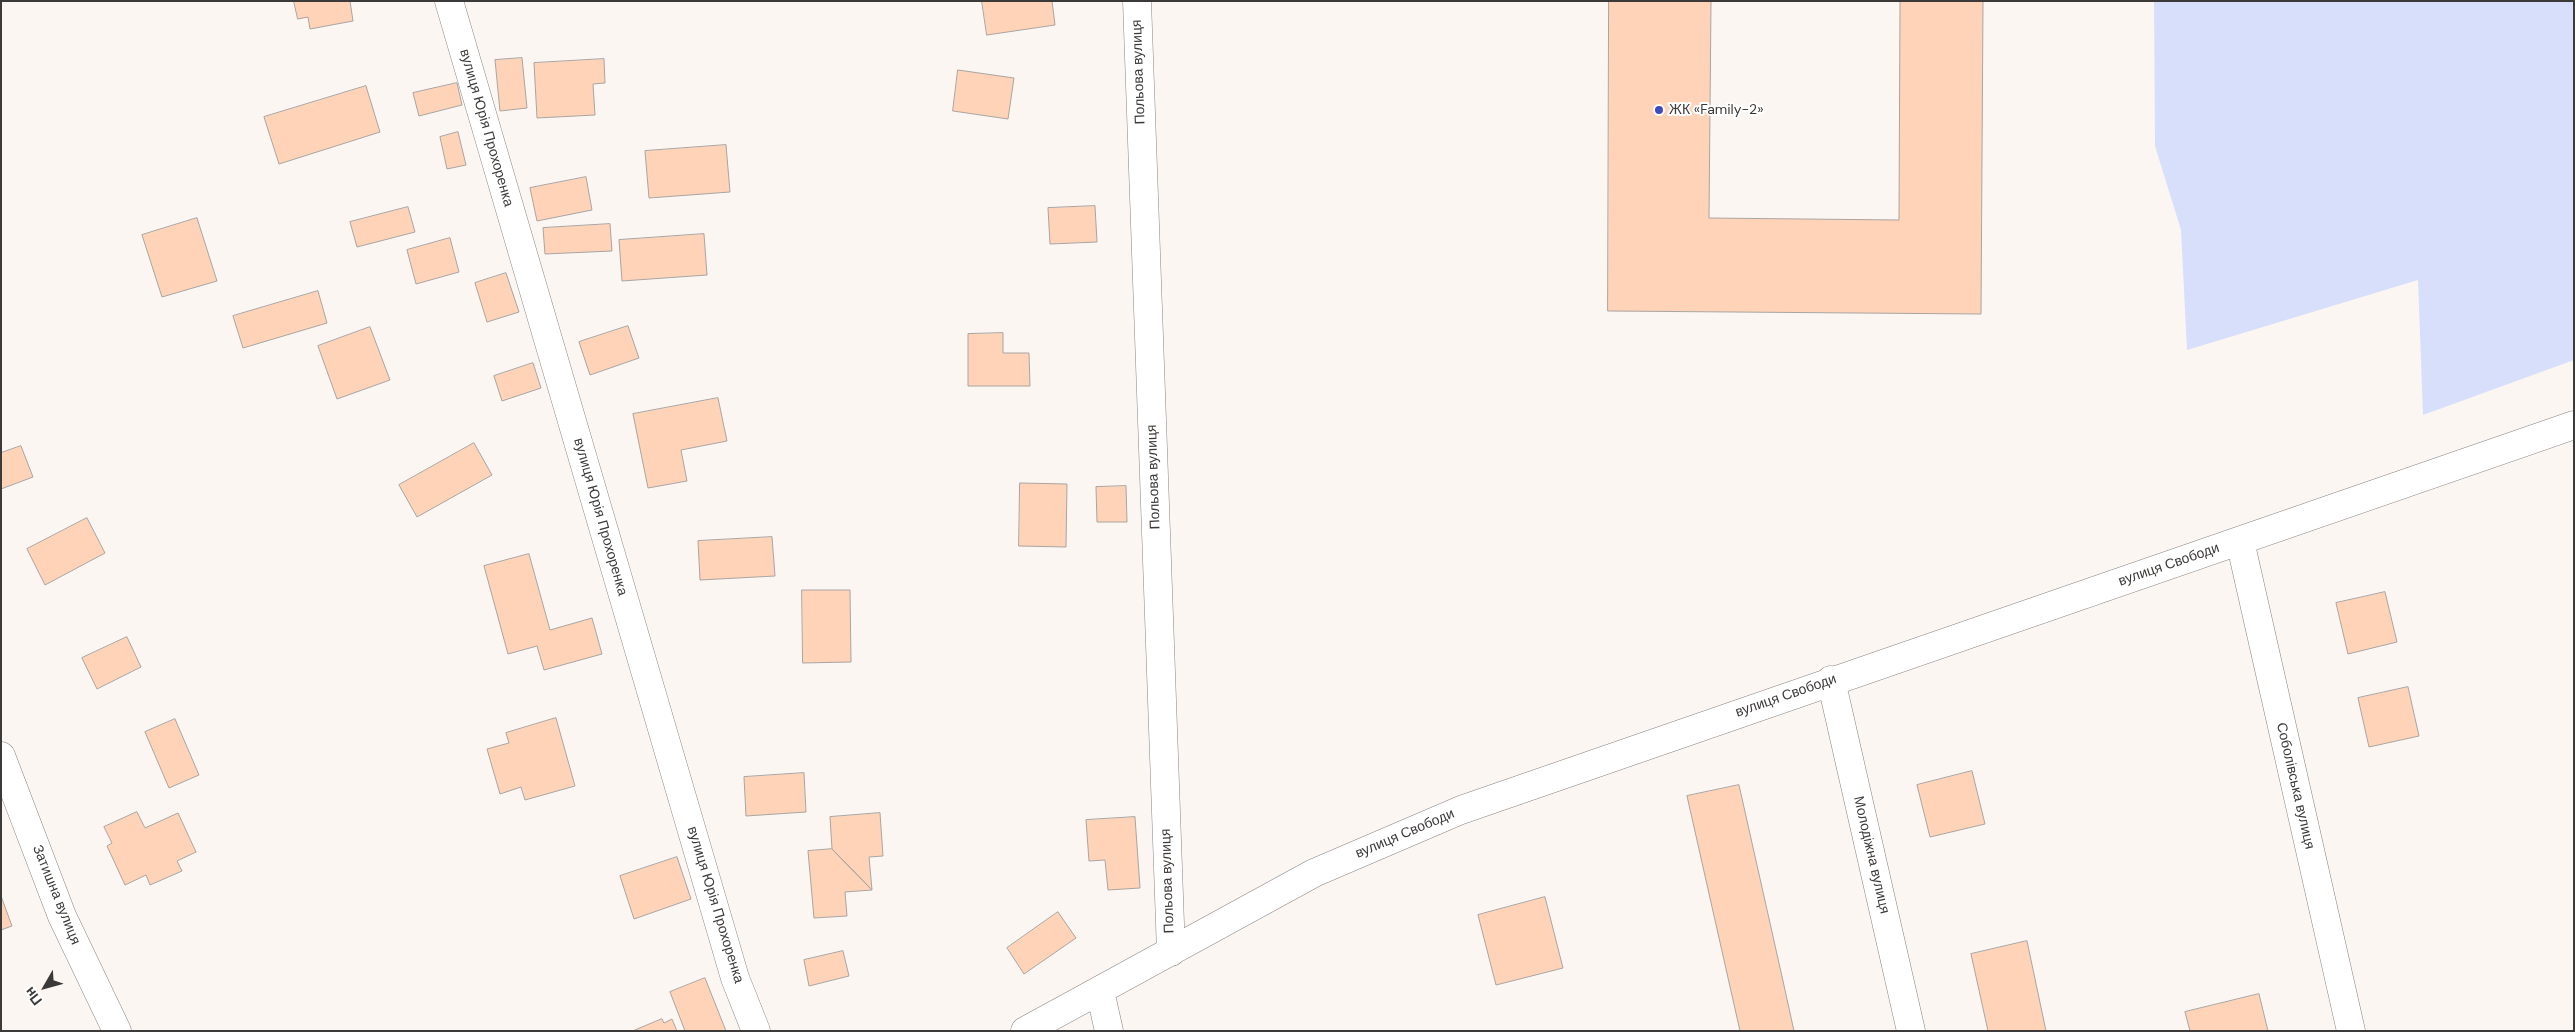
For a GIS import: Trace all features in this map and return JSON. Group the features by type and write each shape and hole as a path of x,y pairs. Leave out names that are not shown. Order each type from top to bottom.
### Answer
{"street":[{"name":"вулиця Юрія Прохоренка","path":"449,1 732,969 756,1031"},
{"name":"Польова вулиця","path":"1137,1 1171,952"},
{"name":"вулиця Свободи","path":"1025,1031 1314,872 1461,810 1832,680 2574,425"},
{"name":"Соболівська вулиця","path":"2240,541 2351,1031"},
{"name":"Молодіжна вулиця","path":"1832,680 1911,1031"},
{"name":"Затишна вулиця","path":"1,756 62,916 117,1031"},
{"path":"1100,991 1109,1031"}],"shaded area":[{"path":"2154,1 2574,1 2574,360 2423,415 2418,280 2187,350 2181,230 2155,146"}],"building":[{"path":"294,1 350,1 353,21 310,29 308,17 298,19"},
{"path":"982,1 1052,1 1055,25 987,35"},
{"name":"ЖК «Family-2»","path":"1609,1 1711,1 1709,218 1899,220 1900,1 1983,1 1981,314 1608,311"},
{"path":"522,58 527,108 500,111 495,60"},
{"path":"604,59 605,83 593,84 595,115 537,118 534,63"},
{"path":"958,70 1014,78 1008,119 953,111"},
{"path":"457,83 462,105 419,116 413,93"},
{"path":"366,86 380,132 279,164 264,117"},
{"path":"458,132 466,165 447,169 440,137"},
{"path":"726,145 730,192 649,198 645,151"},
{"path":"586,177 592,210 537,221 530,188"},
{"path":"1095,206 1097,242 1050,244 1048,208"},
{"path":"408,207 415,232 357,247 350,222"},
{"path":"197,218 217,281 162,297 142,235"},
{"path":"610,224 612,251 545,254 543,228"},
{"path":"704,234 707,275 622,281 619,240"},
{"path":"450,238 459,272 416,284 407,250"},
{"path":"506,273 519,312 487,322 475,283"},
{"path":"318,291 327,323 243,348 233,316"},
{"path":"628,326 639,358 590,375 579,342"},
{"path":"370,327 390,380 337,399 318,346"},
{"path":"1003,333 1003,353 1029,353 1030,386 968,386 968,334"},
{"path":"533,363 541,388 502,401 494,376"},
{"path":"718,398 727,441 681,450 687,481 648,488 633,414"},
{"path":"474,443 492,475 417,517 399,485"},
{"path":"21,446 33,477 1,489 1,453"},
{"path":"1020,483 1067,484 1066,547 1019,546"},
{"path":"1126,486 1127,522 1097,522 1096,487"},
{"path":"87,518 105,553 45,585 27,549"},
{"path":"772,537 775,576 700,580 698,541"},
{"path":"529,554 550,630 592,618 602,654 544,670 537,646 508,654 484,566"},
{"path":"802,590 850,590 851,662 803,663"},
{"path":"2385,592 2397,642 2348,654 2336,603"},
{"path":"127,637 141,667 97,689 82,658"},
{"path":"2408,687 2419,736 2369,747 2358,698"},
{"path":"556,718 575,786 525,800 521,787 500,794 487,749 509,743 506,733"},
{"path":"175,719 199,775 169,788 145,732"},
{"path":"1972,771 1985,824 1930,837 1917,785"},
{"path":"804,773 806,812 746,816 744,777"},
{"path":"1739,785 1794,1031 1740,1031 1687,796"},
{"path":"137,812 145,828 178,813 196,852 177,861 182,871 150,885 146,875 125,885 107,846 112,843 104,827"},
{"path":"880,813 883,856 869,857 872,890 832,849 830,817"},
{"path":"1135,817 1140,888 1108,890 1105,860 1089,861 1086,820"},
{"path":"832,849 872,890 845,892 847,916 814,918 808,851"},
{"path":"677,857 691,899 634,919 620,876"},
{"path":"1,896 12,926 1,930"},
{"path":"1545,897 1563,968 1496,985 1478,915"},
{"path":"1058,912 1076,938 1024,974 1007,948"},
{"path":"2027,941 2046,1031 1988,1031 1971,954"},
{"path":"843,951 849,976 809,986 804,960"},
{"path":"705,978 726,1031 685,1031 670,992"},
{"path":"2259,994 2268,1031 2190,1031 2185,1012"},
{"path":"662,1019 664,1023 672,1019 677,1031 633,1031"}],"place":[{"name":"ЖК «Family-2»","path":"1659,110"}]}
